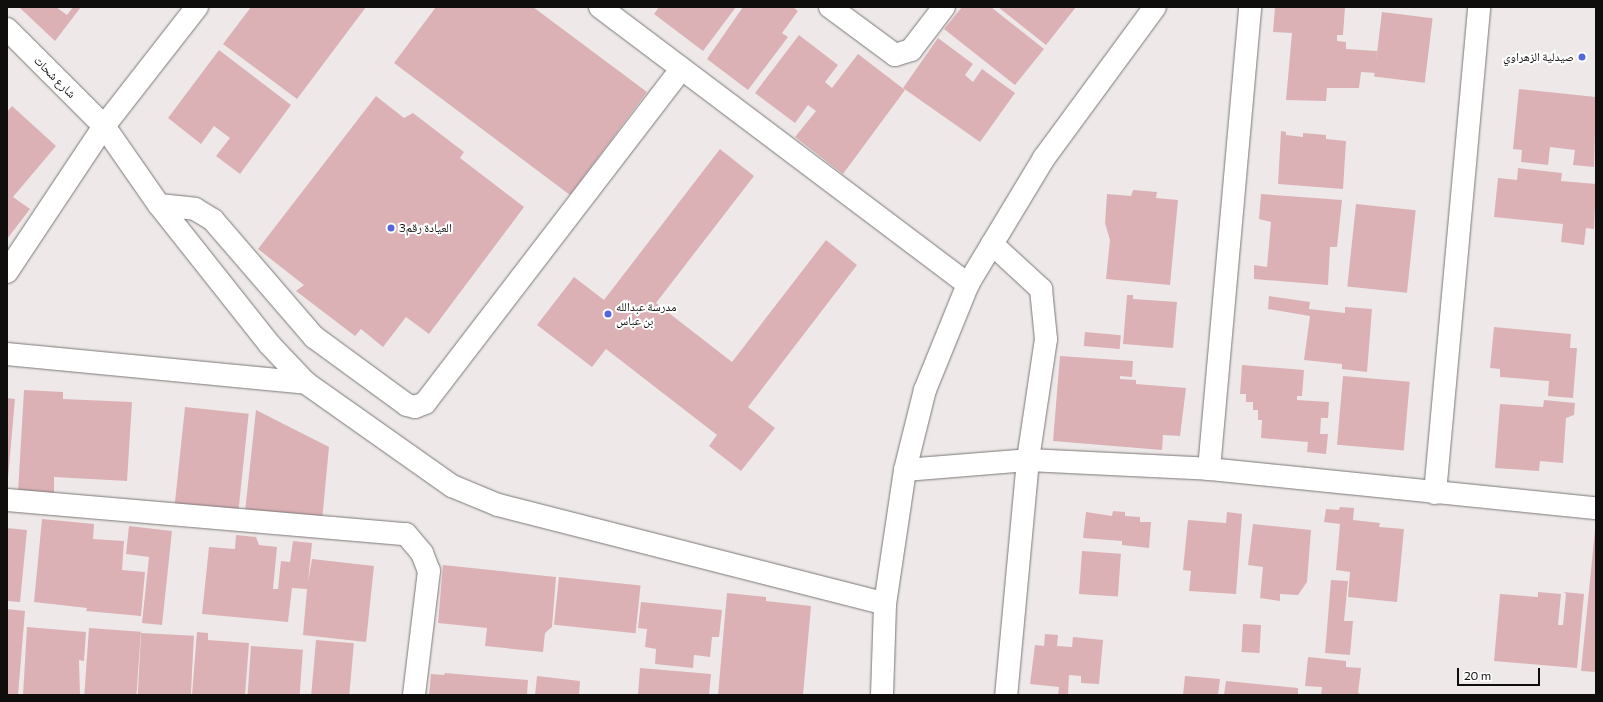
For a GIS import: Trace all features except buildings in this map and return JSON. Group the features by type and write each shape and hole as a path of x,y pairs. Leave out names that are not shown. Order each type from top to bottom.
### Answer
{"street":[{"path":"7,272 104,126 196,7"},
{"path":"600,7 968,284"},
{"path":"830,7 895,55 911,50 944,7"},
{"path":"882,695 885,604 905,470 925,390 968,284 992,244 1044,158 1155,7"},
{"path":"1209,469 1250,7"},
{"path":"1435,493 1479,7"},
{"name":"شارع شحات","path":"7,29 104,126 159,205 270,345 306,383 452,486 498,505 885,604"},
{"path":"159,205 195,210 213,220 314,337 407,405 415,408 425,403 681,69"},
{"path":"992,244 1041,288 1046,339 1028,460 1006,695"},
{"path":"7,354 306,383"},
{"path":"905,470 1028,460 1209,469 1435,493 1596,508"},
{"path":"7,500 406,534 422,553 428,571 414,695"}],"place":[{"name":"صيدلية الزهراوي","path":"1582,57"},
{"name":"3العيادة رقم","path":"391,228"},
{"name":"مدرسة عبدالله بن عباس","path":"608,314"}]}
